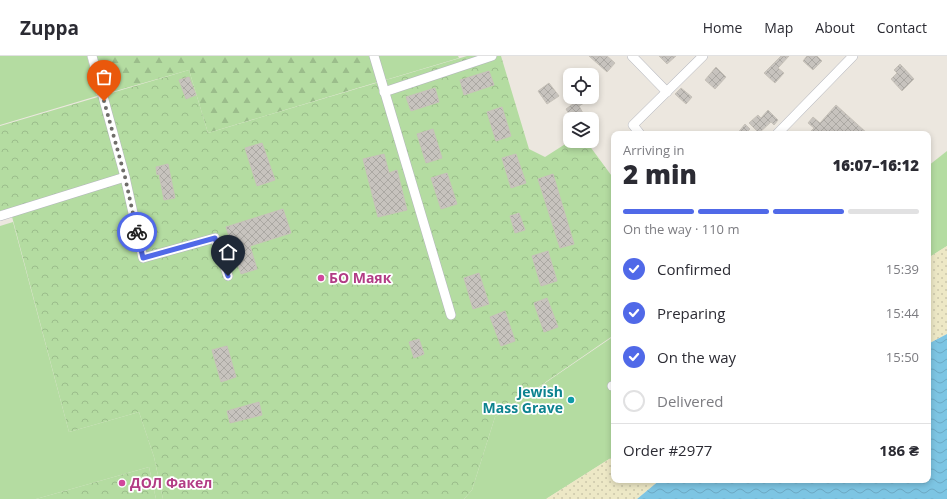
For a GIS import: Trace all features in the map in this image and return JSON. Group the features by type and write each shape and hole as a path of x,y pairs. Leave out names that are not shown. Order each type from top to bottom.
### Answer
{"street":[{"path":"92,56 125,177 143,258 215,238 228,276"},
{"path":"374,56 451,315"},
{"path":"384,92 467,60 492,56"},
{"path":"632,56 667,92"},
{"path":"638,131 633,125 703,56"},
{"path":"780,131 853,56"},
{"path":"0,216 125,177"}],"green space":[{"path":"0,56 87,56 97,96 0,125"},
{"path":"95,56 373,56 381,81 208,133 189,70 105,94"},
{"path":"374,56 458,56 459,58 382,81"},
{"name":"БО Маяк","path":"467,56 501,56 529,149 545,157 563,145 563,148 591,148 611,175 611,337 495,417 472,490 464,499 163,499 154,457 139,412 69,432 10,209 0,211 0,126 189,70 208,133"},
{"path":"947,151 947,246 931,256 931,164"},
{"path":"13,222 69,432 139,412 154,457 163,499 156,499 149,467 36,499 0,499 0,226"},
{"path":"611,338 611,458 546,499 464,499 472,490 495,417"},
{"name":"ДОЛ Факел","path":"149,467 156,499 36,499"}],"sand":[{"path":"947,246 947,334 931,342 931,256"},
{"path":"611,458 611,483 656,483 637,499 546,499"}],"water":[{"path":"947,334 947,499 637,499 656,483 931,483 931,342"}],"building":[{"path":"589,56 607,56 615,63 607,72"},
{"path":"659,56 676,56 667,64"},
{"path":"781,56 789,56 778,68 784,73 775,83 764,73"},
{"path":"807,56 817,56 822,61 813,70 803,61"},
{"path":"900,64 914,79 902,91 891,79 897,73 894,70"},
{"path":"716,67 726,77 715,89 705,80"},
{"path":"489,71 494,85 464,95 460,80"},
{"path":"189,77 196,95 186,99 179,80"},
{"path":"549,83 559,96 547,104 538,91"},
{"path":"435,88 439,102 411,111 406,97"},
{"path":"681,88 692,97 686,104 675,94"},
{"path":"573,104 582,104 579,106 582,112 568,112 566,109"},
{"path":"836,105 865,131 811,131 814,128 808,123 813,117 820,123"},
{"path":"502,107 511,136 496,141 487,112"},
{"path":"768,110 778,120 774,125 771,122 761,131 757,131 749,123 758,115 761,118"},
{"path":"745,124 750,129 748,131 739,131"},
{"path":"433,129 442,158 426,163 417,134"},
{"path":"262,143 275,180 257,186 245,148"},
{"path":"384,154 389,173 397,170 407,210 378,217 363,159"},
{"path":"516,154 526,183 511,188 502,158"},
{"path":"168,164 175,198 164,200 159,174 157,175 156,167"},
{"path":"447,173 457,204 441,209 431,178"},
{"path":"553,174 574,244 560,248 538,179"},
{"path":"283,209 291,233 250,246 257,269 241,274 226,227"},
{"path":"519,213 525,230 515,233 510,216"},
{"path":"548,251 557,281 541,286 532,256"},
{"path":"479,273 489,304 473,309 464,278"},
{"path":"547,298 558,327 544,332 534,303"},
{"path":"505,311 515,341 501,346 490,317"},
{"path":"419,339 424,354 414,358 409,342"},
{"path":"227,346 236,377 221,382 212,350"},
{"path":"259,402 262,415 230,423 227,411"}],"way so far":[{"path":"104,101 125,177 137,232"}],"place":[{"name":"БО Маяк","path":"321,278"},
{"name":"Jewish Mass Grave","path":"571,400"},
{"name":"ДОЛ Факел","path":"122,483"}],"route":[{"path":"137,232 143,258 215,238 228,276"}]}
